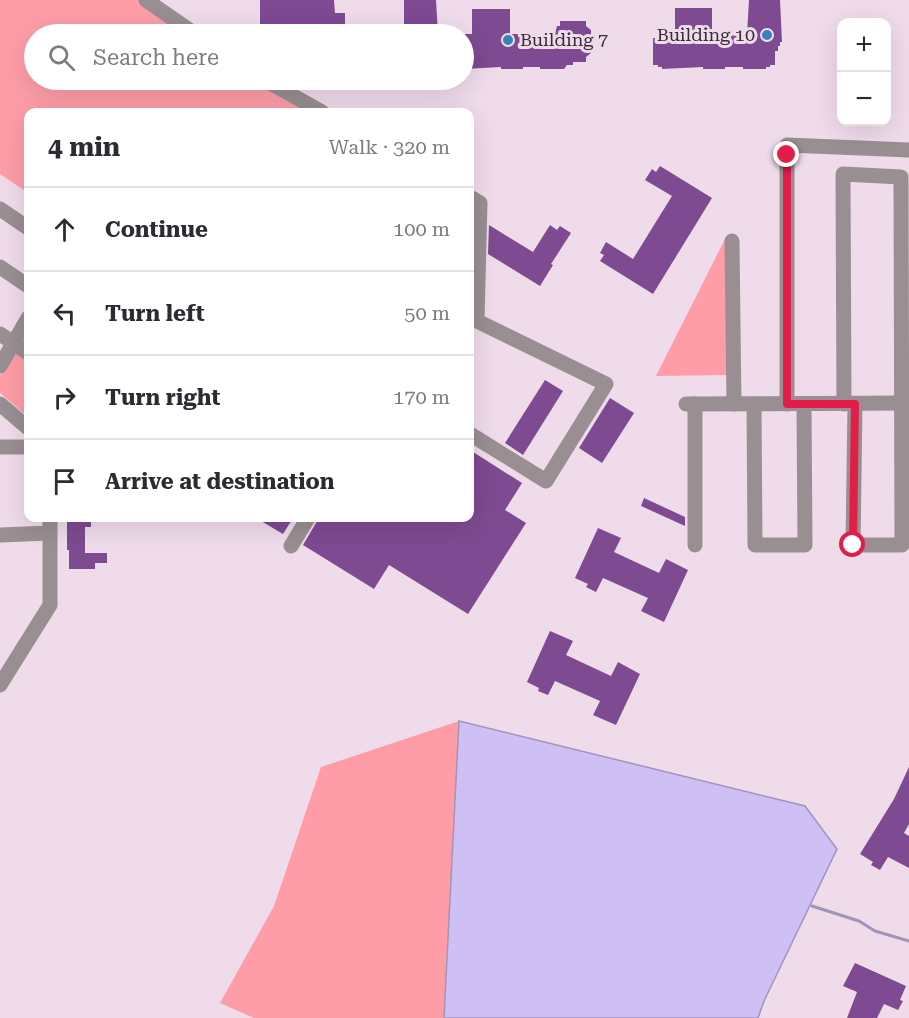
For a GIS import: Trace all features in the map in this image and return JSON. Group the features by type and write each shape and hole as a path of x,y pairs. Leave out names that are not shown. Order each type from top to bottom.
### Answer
{"street":[{"path":"146,0 181,24"},
{"path":"283,90 315,108"},
{"path":"787,404 787,145 909,150"},
{"path":"787,155 909,160"},
{"path":"843,174 901,177 905,403 902,545 853,545 843,174"},
{"path":"474,199 480,203 474,316 606,384 546,481 474,436"},
{"path":"0,209 24,225"},
{"path":"732,241 734,404"},
{"path":"0,267 24,283"},
{"path":"0,366 24,325"},
{"path":"0,334 24,350"},
{"path":"695,546 690,404 905,403"},
{"path":"0,404 24,425"},
{"path":"754,404 755,545 805,545 804,404"},
{"path":"0,447 24,447"},
{"path":"0,685 50,605 50,522"},
{"path":"291,546 306,522"},
{"path":"0,535 50,533"}],"shaded area":[{"path":"0,0 141,0 177,24 24,24 24,90 274,90 301,108 24,108 24,190 0,174"},
{"path":"726,237 728,375 656,376"},
{"path":"15,352 24,358 24,414 0,393 0,375"},
{"path":"459,721 444,1018 254,1018 220,1003 274,906 321,767"},
{"path":"459,721 805,806 837,849 758,1018 444,1018"}],"building":[{"path":"260,0 334,0 335,13 345,13 345,24 260,24"},
{"path":"404,0 436,0 437,24 404,24"},
{"name":"Building 10","path":"749,0 780,0 782,42 778,46 778,51 775,51 775,65 770,65 766,69 725,67 725,69 703,69 703,67 662,69 658,65 653,65 653,38 658,38 662,34 675,34 675,8 712,8 712,34 743,36 747,34"},
{"name":"Building 7","path":"472,9 510,9 510,34 522,34 522,36 555,34 560,21 586,21 586,26 591,30 591,53 586,57 586,62 573,62 573,65 567,65 564,69 540,69 540,67 474,68 474,24 472,24"},
{"path":"660,166 712,198 653,294 600,261 604,255 600,253 606,242 633,259 672,196 645,180 652,169 656,172"},
{"path":"489,225 533,252 550,225 557,230 560,226 571,233 540,286 488,254"},
{"path":"545,380 563,391 523,455 505,443"},
{"path":"610,398 634,413 602,463 579,448"},
{"path":"474,453 522,483 505,510 526,523 468,614 389,565 374,589 303,545 317,522 474,522"},
{"path":"644,498 685,517 685,526 641,506"},
{"path":"67,522 91,522 91,527 85,527 85,553 107,553 107,563 95,563 95,569 69,569 69,550 67,550"},
{"path":"263,522 290,522 283,534"},
{"path":"598,528 621,538 614,552 659,573 666,559 688,570 664,622 641,611 648,598 603,578 596,592 586,587 588,584 575,578"},
{"path":"550,631 573,641 566,655 611,676 618,662 640,674 616,725 593,715 600,701 555,681 548,695 538,691 539,688 527,682"},
{"path":"909,767 909,824 904,833 909,836 909,868 888,857 880,870 871,865 873,862 860,854 894,799"},
{"path":"855,963 906,986 900,1000 903,1001 898,1010 884,1004 877,1018 847,1018 857,992 843,986"}],"waterway":[{"path":"812,906 859,921 875,931 909,941"}],"place":[{"name":"Building 10","path":"767,35"},
{"name":"Building 7","path":"508,40"}],"route":[{"path":"787,155 787,404 855,404 853,545"}]}
